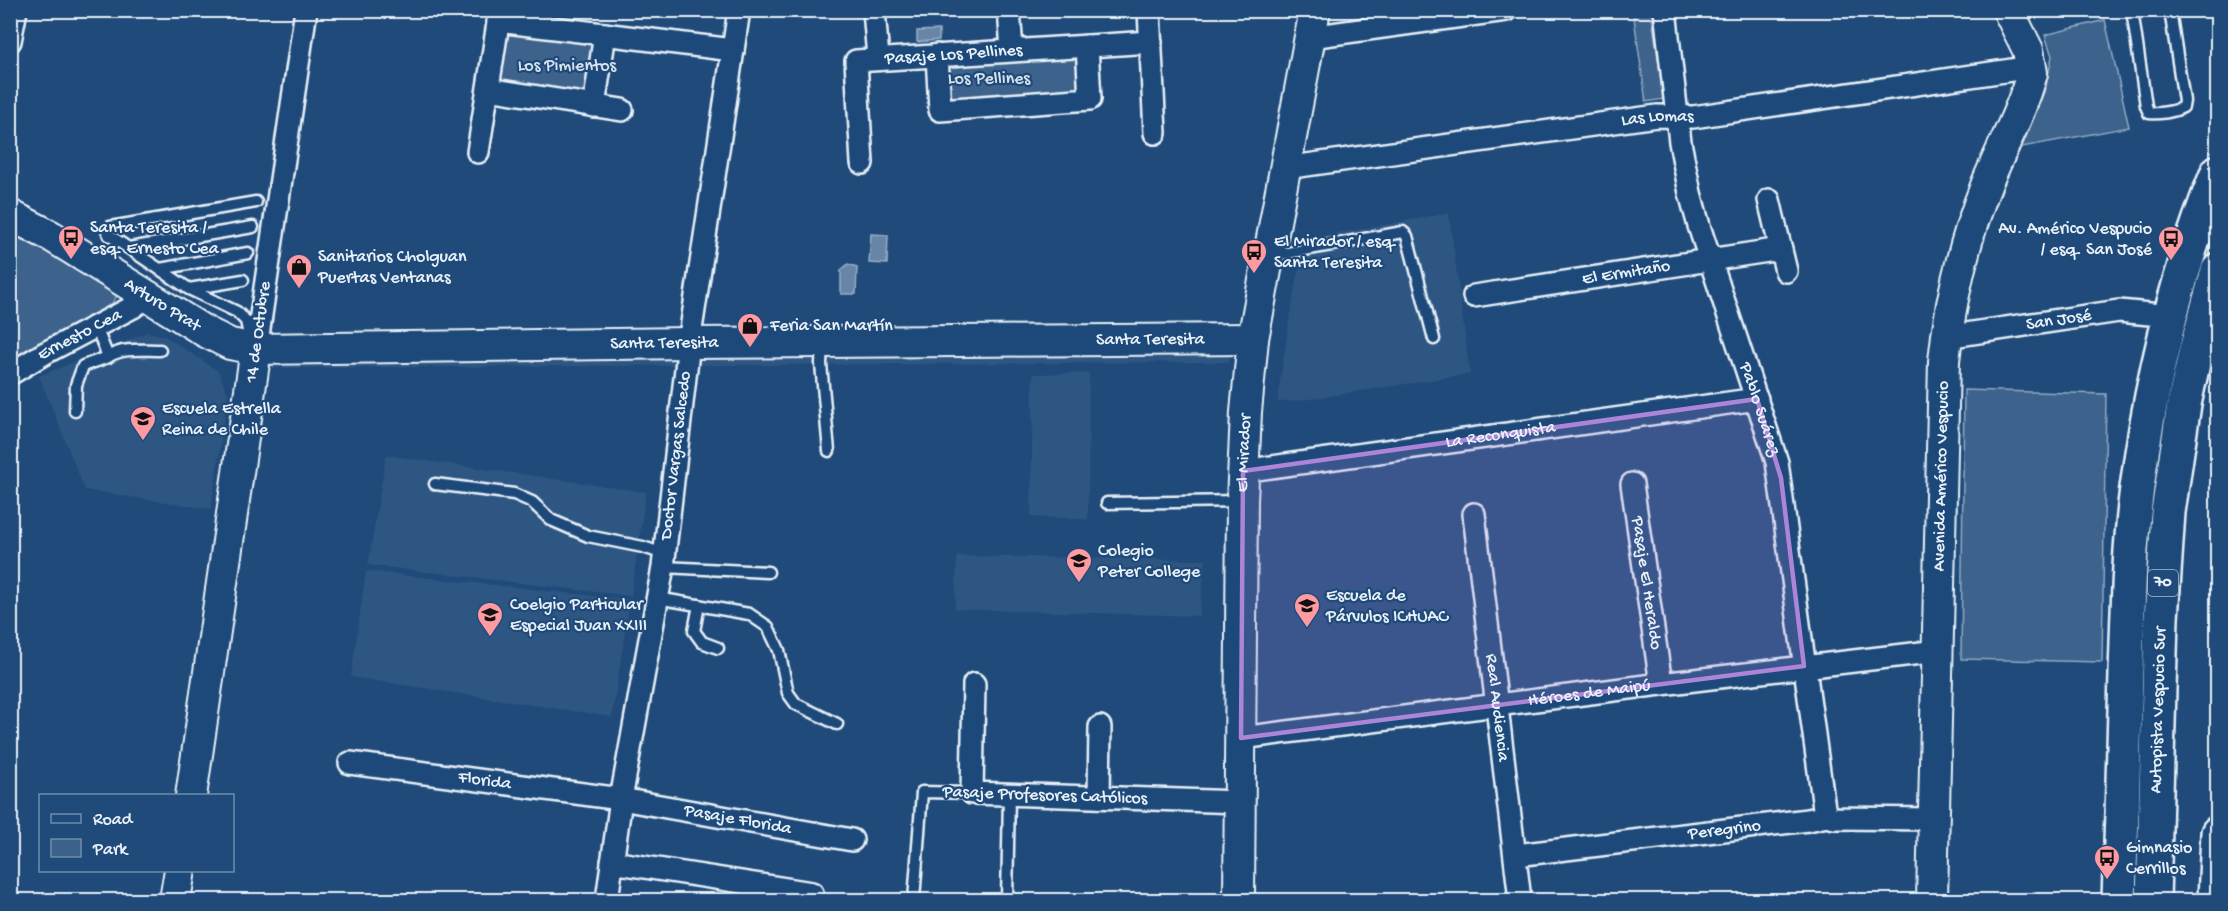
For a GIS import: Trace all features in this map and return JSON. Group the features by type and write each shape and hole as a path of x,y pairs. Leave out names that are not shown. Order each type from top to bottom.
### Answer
{"main road":[{"path":"2119,900 2132,537 2145,431 2170,316 2194,236 2217,172"},
{"name":"Autopista Vespucio Sur","path":"2152,900 2161,619 2168,512 2184,404 2217,271"},
{"path":"2216,900 2217,833"}],"street":[{"path":"10,41 16,10"},
{"name":"14 de Octubre","path":"191,794 253,349 306,10"},
{"name":"Doctor Vargas Salcedo","path":"607,900 621,799 663,560 689,343 739,10"},
{"path":"874,10 878,58"},
{"path":"1009,10 1012,50"},
{"path":"1149,10 1155,133"},
{"path":"1312,24 1506,10"},
{"name":"Pablo Suárez","path":"1665,10 1677,116 1690,192 1710,259 1774,448 1781,478 1804,666 1827,816"},
{"path":"2008,10 2028,50 2032,67"},
{"path":"478,152 499,16 605,34 733,51"},
{"name":"El Mirador","path":"1239,900 1242,501 1246,412 1253,339 1312,24"},
{"path":"594,106 605,34"},
{"name":"Pasaje Los Pellines","path":"862,163 856,61 1151,42"},
{"path":"937,55 940,110 1090,99 1087,46"},
{"name":"Las Lomas","path":"1285,168 1657,116 1693,117 2032,67"},
{"name":"Avenida Américo Vespucio","path":"1932,900 1946,337 1955,282 1972,223 2025,92 2032,67"},
{"path":"488,89 622,110"},
{"path":"1769,200 1786,271"},
{"name":"Arturo Prat","path":"10,215 51,236 219,339 253,349"},
{"name":"El Ermitaño","path":"1474,296 1781,249"},
{"name":"Ernesto Cea","path":"10,374 45,353 133,308 148,296"},
{"name":"San José","path":"1946,337 2119,311 2170,316"},
{"name":"Santa Teresita","path":"253,349 1253,339"},
{"name":"La Reconquista","path":"1243,471 1757,399"},
{"name":"Pasaje El Heraldo","path":"1632,484 1661,684"},
{"name":"Real Audiencia","path":"1474,514 1520,900"},
{"name":"Héroes de Maipú","path":"1241,738 1938,651"},
{"path":"972,793 974,684"},
{"path":"1099,797 1100,727"},
{"name":"Florida","path":"350,763 621,799"},
{"name":"Pasaje Profesores Católicos","path":"972,793 1240,802"},
{"name":"Pasaje Florida","path":"621,799 852,840"},
{"name":"Peregrino","path":"1516,855 1827,816 1834,818 1934,819"},
{"path":"612,862 813,893"},
{"path":"175,900 180,872"}],"lane":[{"path":"2132,10 2146,106 2149,112 2155,114 2178,110 2183,106 2184,101 2170,10"},
{"path":"253,349 246,321 237,312 189,289 109,235 107,230 110,227 256,202"},
{"path":"129,248 253,227"},
{"path":"1268,257 1403,232 1407,236 1434,339"},
{"path":"160,269 248,253"},
{"path":"189,289 243,280"},
{"path":"96,327 108,357"},
{"path":"822,343 821,364 829,451"},
{"path":"75,411 76,385 83,366 124,350 160,350"},
{"path":"435,484 514,494 532,502 551,520 588,536 643,547 663,560 768,573"},
{"path":"1107,503 1242,501"},
{"path":"657,598 749,614 768,627 779,650 788,693 796,704 837,724"},
{"path":"699,605 694,631 698,639 718,648"},
{"name":"Pasaje Profesores Católicos","path":"914,900 922,792 972,793"},
{"path":"1007,900 1009,795"}],"highlighted area":[{"path":"1757,399 1781,478 1804,666 1241,738 1243,471"}],"shaded area":[{"path":"939,30 939,40 917,42 917,31"},
{"path":"1449,213 1470,374 1297,401 1277,402 1289,321 1305,239"},
{"path":"871,234 888,235 887,264 869,263"},
{"path":"848,264 857,267 856,294 841,294 841,270"},
{"name":"Feria San Martín","path":"1237,324 1228,362 266,368 272,335 674,328"},
{"name":"Escuela Estrella Reina de Chile","path":"148,332 165,336 218,371 228,394 211,509 85,490 39,376"},
{"path":"1089,373 1088,519 1031,517 1033,374"},
{"path":"386,455 646,492 631,596 368,565"},
{"name":"Colegio Peter College","path":"957,556 1206,560 1199,616 955,609"},
{"name":"Coelgio Particular Especial Juan XXIII","path":"366,571 630,600 612,717 351,677"}],"green space":[{"path":"1633,11 1651,11 1664,99 1646,102"},
{"path":"2105,20 2129,127 2022,147 2046,87 2052,56 2045,35"},
{"name":"Los Pimientos","path":"507,29 601,41 591,100 498,83"},
{"name":"Los Pellines","path":"1086,48 1089,98 942,108 939,56"},
{"path":"10,228 118,294 111,305 11,364"},
{"path":"1964,390 2106,394 2102,662 1961,659"}],"place":[{"name":"Santa Teresita / esq. Ernesto Cea","path":"71,261"},
{"name":"Av. Américo Vespucio / esq. San José","path":"2171,262"},
{"name":"El Mirador / esq. Santa Teresita","path":"1254,275"},
{"name":"Sanitarios Cholguan Puertas Ventanas","path":"299,290"},
{"name":"Feria San Martín","path":"750,349"},
{"name":"Escuela Estrella Reina de Chile","path":"143,442"},
{"name":"Colegio Peter College","path":"1079,584"},
{"name":"Escuela de Párvulos ICHUAC","path":"1307,629"},
{"name":"Coelgio Particular Especial Juan XXIII","path":"490,638"},
{"name":"Gimnasio Cerrillos","path":"2107,881"}]}
